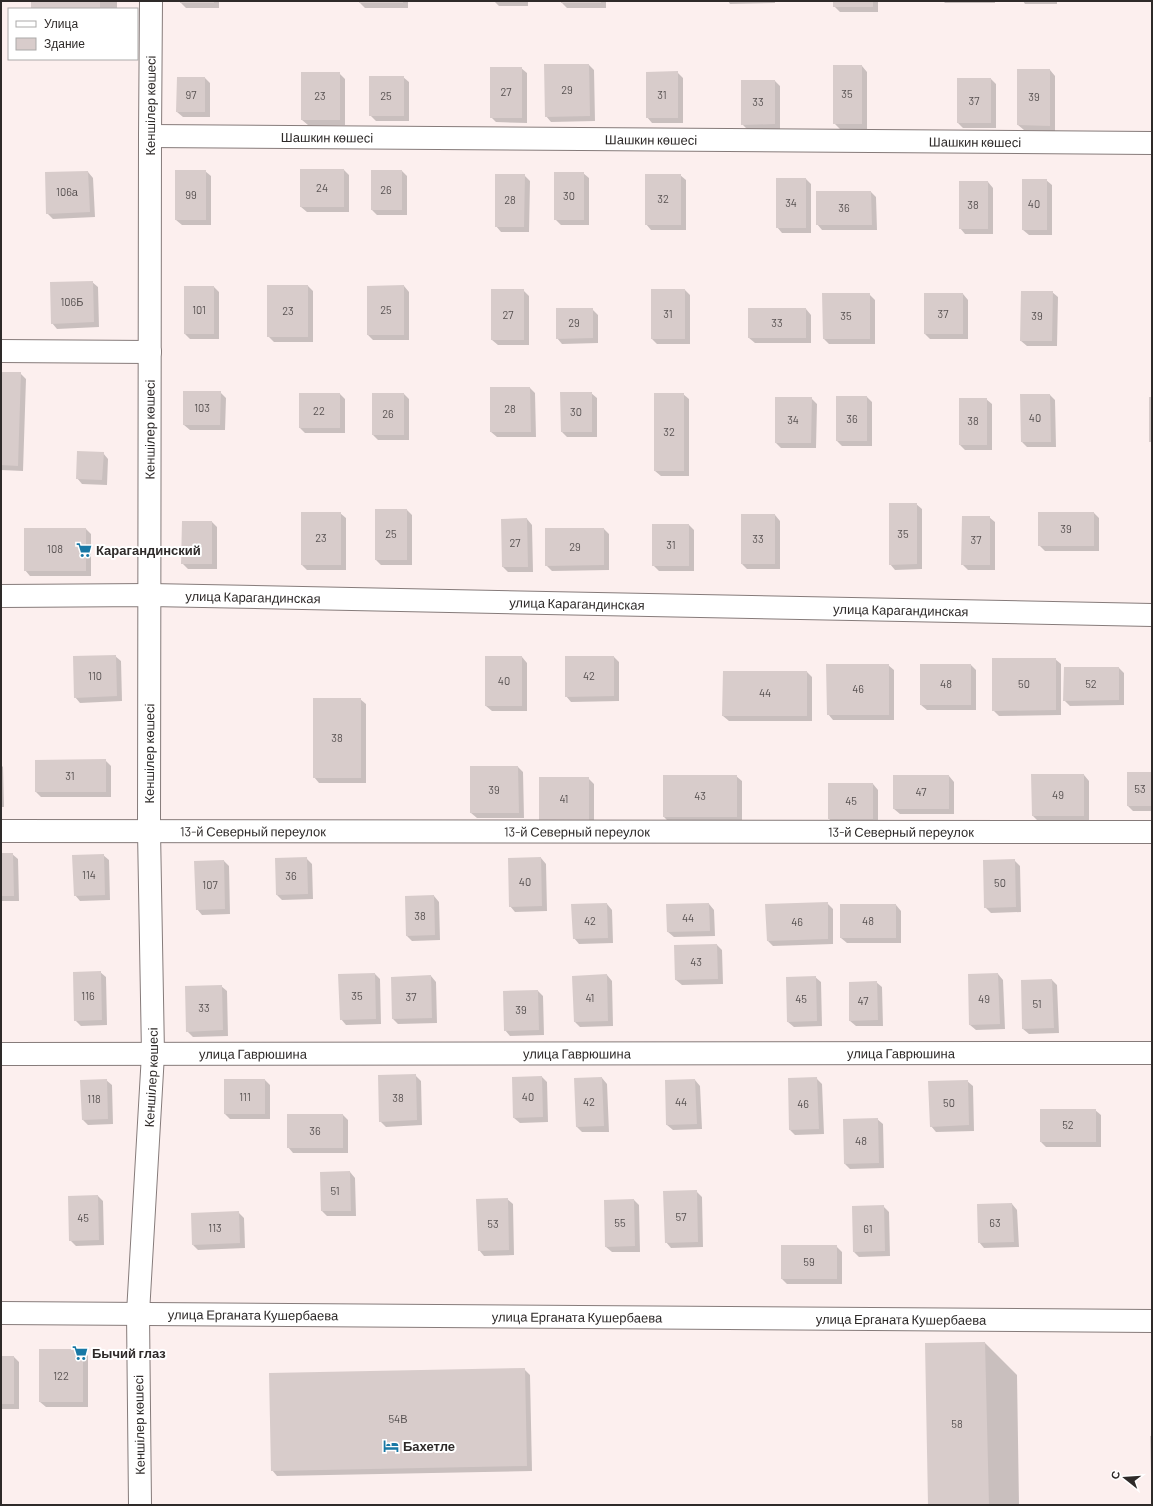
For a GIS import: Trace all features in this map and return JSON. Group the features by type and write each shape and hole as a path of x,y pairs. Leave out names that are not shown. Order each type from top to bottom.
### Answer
{"street":[{"name":"Кеншілер көшесі","path":"140,1505 138,1313 153,1054 149,831 151,1"},
{"name":"Шашкин көшесі","path":"150,136 1152,143"},
{"path":"1,351 150,352"},
{"name":"улица Карагандинская","path":"1,596 150,595 1152,615"},
{"name":"13-й Северный переулок","path":"1,831 1152,832"},
{"name":"улица Гаврюшина","path":"1,1054 1152,1053"},
{"name":"улица Ерганата Кушербаева","path":"1,1313 1152,1321"}],"building":[{"path":"31,1 100,1 100,8 31,8"},
{"path":"180,1 214,1 214,3 180,3"},
{"path":"359,1 403,1 403,3 359,3"},
{"path":"561,1 601,1 601,3 561,3"},
{"path":"833,1 873,1 873,7 833,7"},
{"path":"544,64 589,64 590,116 545,117"},
{"path":"833,65 862,65 862,124 833,124"},
{"path":"490,67 522,67 522,118 490,118"},
{"path":"1017,69 1050,69 1050,126 1017,125"},
{"path":"678,71 678,118 646,118 646,72"},
{"path":"301,72 340,72 340,120 301,120"},
{"path":"369,76 404,76 404,116 369,116"},
{"path":"177,77 205,77 205,112 176,112"},
{"path":"957,78 991,78 991,123 957,123"},
{"path":"741,80 775,80 775,124 741,125"},
{"path":"300,169 344,169 344,207 300,207"},
{"path":"175,170 206,170 206,220 175,220"},
{"path":"371,170 402,170 402,210 371,210"},
{"path":"88,171 90,212 46,214 45,172"},
{"path":"554,172 584,172 584,220 554,220"},
{"path":"495,174 525,174 524,227 495,227"},
{"path":"645,174 681,174 681,225 645,225"},
{"path":"776,178 806,178 806,228 776,228"},
{"path":"1022,179 1047,179 1047,230 1022,230"},
{"path":"959,181 988,181 988,229 959,229"},
{"path":"816,191 871,191 872,225 816,225"},
{"path":"93,281 94,322 51,324 50,282"},
{"path":"267,285 308,285 308,337 267,337"},
{"path":"404,285 404,335 367,335 367,286"},
{"path":"184,286 214,286 214,334 184,334"},
{"path":"491,289 524,289 524,340 491,340"},
{"path":"651,289 685,289 685,339 651,339"},
{"path":"1021,291 1053,291 1052,341 1020,341"},
{"path":"822,293 870,293 870,339 823,339"},
{"path":"924,293 963,293 963,334 924,334"},
{"path":"556,308 593,308 593,338 556,339"},
{"path":"748,308 806,308 806,338 748,338"},
{"path":"1,372 21,372 18,466 1,465"},
{"path":"490,387 530,387 531,432 490,432"},
{"path":"183,391 221,391 220,425 183,425"},
{"path":"560,392 592,392 592,432 561,432"},
{"path":"299,393 340,393 340,428 299,428"},
{"path":"372,393 404,393 404,435 372,435"},
{"path":"654,393 684,393 684,471 654,471"},
{"path":"1020,394 1050,394 1051,442 1021,442"},
{"path":"836,396 867,396 867,441 836,441"},
{"path":"775,397 812,397 811,443 775,443"},
{"path":"1149,397 1152,397 1152,442 1149,442"},
{"path":"959,398 987,398 987,445 959,445"},
{"path":"77,451 104,452 102,480 76,479"},
{"path":"889,503 917,503 917,564 889,565"},
{"path":"375,509 407,509 407,560 375,560"},
{"path":"301,512 341,512 341,565 301,565"},
{"path":"1038,512 1094,512 1094,546 1038,546"},
{"path":"741,514 775,514 775,564 741,564"},
{"path":"962,516 990,516 990,565 961,565"},
{"path":"527,518 528,567 502,567 501,519"},
{"path":"182,521 212,521 212,564 181,564"},
{"path":"652,524 689,524 689,566 652,566"},
{"path":"24,528 86,528 86,571 24,571"},
{"path":"545,528 604,528 604,565 545,566"},
{"path":"116,655 117,696 74,698 73,656"},
{"path":"485,656 522,656 522,706 485,706"},
{"path":"565,656 614,656 614,696 565,697"},
{"path":"992,658 1056,658 1056,710 992,711"},
{"path":"826,664 889,664 889,715 827,715"},
{"path":"920,664 971,664 971,705 920,705"},
{"path":"1064,667 1119,667 1119,700 1063,701"},
{"path":"723,671 807,671 807,716 722,716"},
{"path":"313,698 361,698 361,778 313,778"},
{"path":"106,759 106,792 35,792 35,760"},
{"path":"470,766 518,766 519,813 470,813"},
{"path":"1127,772 1152,772 1152,806 1127,806"},
{"path":"1031,774 1084,774 1084,816 1032,816"},
{"path":"663,775 737,775 737,817 663,817"},
{"path":"893,775 949,775 949,809 893,809"},
{"path":"539,777 589,777 589,821 539,821"},
{"path":"828,783 873,783 873,819 828,819"},
{"path":"1,853 13,853 14,896 1,896"},
{"path":"104,854 105,895 74,896 72,855"},
{"path":"307,857 308,894 276,895 275,858"},
{"path":"541,857 542,906 509,907 508,858"},
{"path":"1015,859 1016,907 984,908 983,860"},
{"path":"224,860 225,909 196,910 194,861"},
{"path":"434,895 435,935 406,936 405,896"},
{"path":"828,902 828,939 767,941 765,904"},
{"path":"607,903 608,938 573,939 571,904"},
{"path":"709,903 710,931 667,932 666,904"},
{"path":"840,904 896,904 896,938 840,938"},
{"path":"717,944 718,979 675,980 674,945"},
{"path":"101,971 102,1020 74,1021 73,972"},
{"path":"375,973 376,1019 340,1020 338,974"},
{"path":"998,973 1000,1024 969,1025 968,974"},
{"path":"607,974 608,1021 574,1022 572,976"},
{"path":"431,975 432,1018 392,1019 391,977"},
{"path":"816,976 817,1021 787,1022 786,977"},
{"path":"1052,979 1054,1028 1022,1029 1021,980"},
{"path":"877,981 878,1020 849,1021 849,982"},
{"path":"222,985 223,1030 186,1032 185,986"},
{"path":"538,990 539,1030 504,1031 503,991"},
{"path":"416,1074 417,1120 379,1122 378,1075"},
{"path":"542,1076 543,1117 513,1118 512,1077"},
{"path":"602,1077 604,1126 576,1127 574,1078"},
{"path":"817,1077 819,1129 789,1130 788,1078"},
{"path":"107,1079 108,1119 82,1120 80,1080"},
{"path":"224,1079 265,1079 265,1114 224,1114"},
{"path":"695,1079 697,1124 666,1125 665,1080"},
{"path":"968,1080 969,1125 930,1127 928,1081"},
{"path":"1040,1109 1096,1109 1096,1142 1040,1142"},
{"path":"287,1114 343,1114 343,1148 287,1148"},
{"path":"878,1118 879,1163 844,1164 843,1119"},
{"path":"350,1171 351,1211 321,1211 320,1172"},
{"path":"697,1190 698,1242 665,1243 663,1191"},
{"path":"98,1195 99,1240 69,1241 68,1196"},
{"path":"508,1198 509,1250 478,1251 476,1199"},
{"path":"634,1199 635,1246 605,1247 604,1200"},
{"path":"1012,1203 1014,1242 978,1243 977,1204"},
{"path":"884,1205 885,1251 853,1252 852,1206"},
{"path":"239,1211 240,1243 192,1245 191,1213"},
{"path":"781,1245 837,1245 837,1279 781,1279"},
{"path":"985,1342 989,1505 928,1505 925,1343"},
{"path":"39,1349 83,1349 83,1402 39,1402"},
{"path":"1,1356 14,1356 14,1404 1,1404"},
{"path":"525,1368 527,1466 271,1471 269,1373"},
{"path":"1150,1436 1152,1436 1152,1474 1151,1474"}],"place":[{"name":"Карагандинский","path":"84,550"},
{"name":"Бычий глаз","path":"80,1353"},
{"name":"Бахетле","path":"391,1446"}]}
